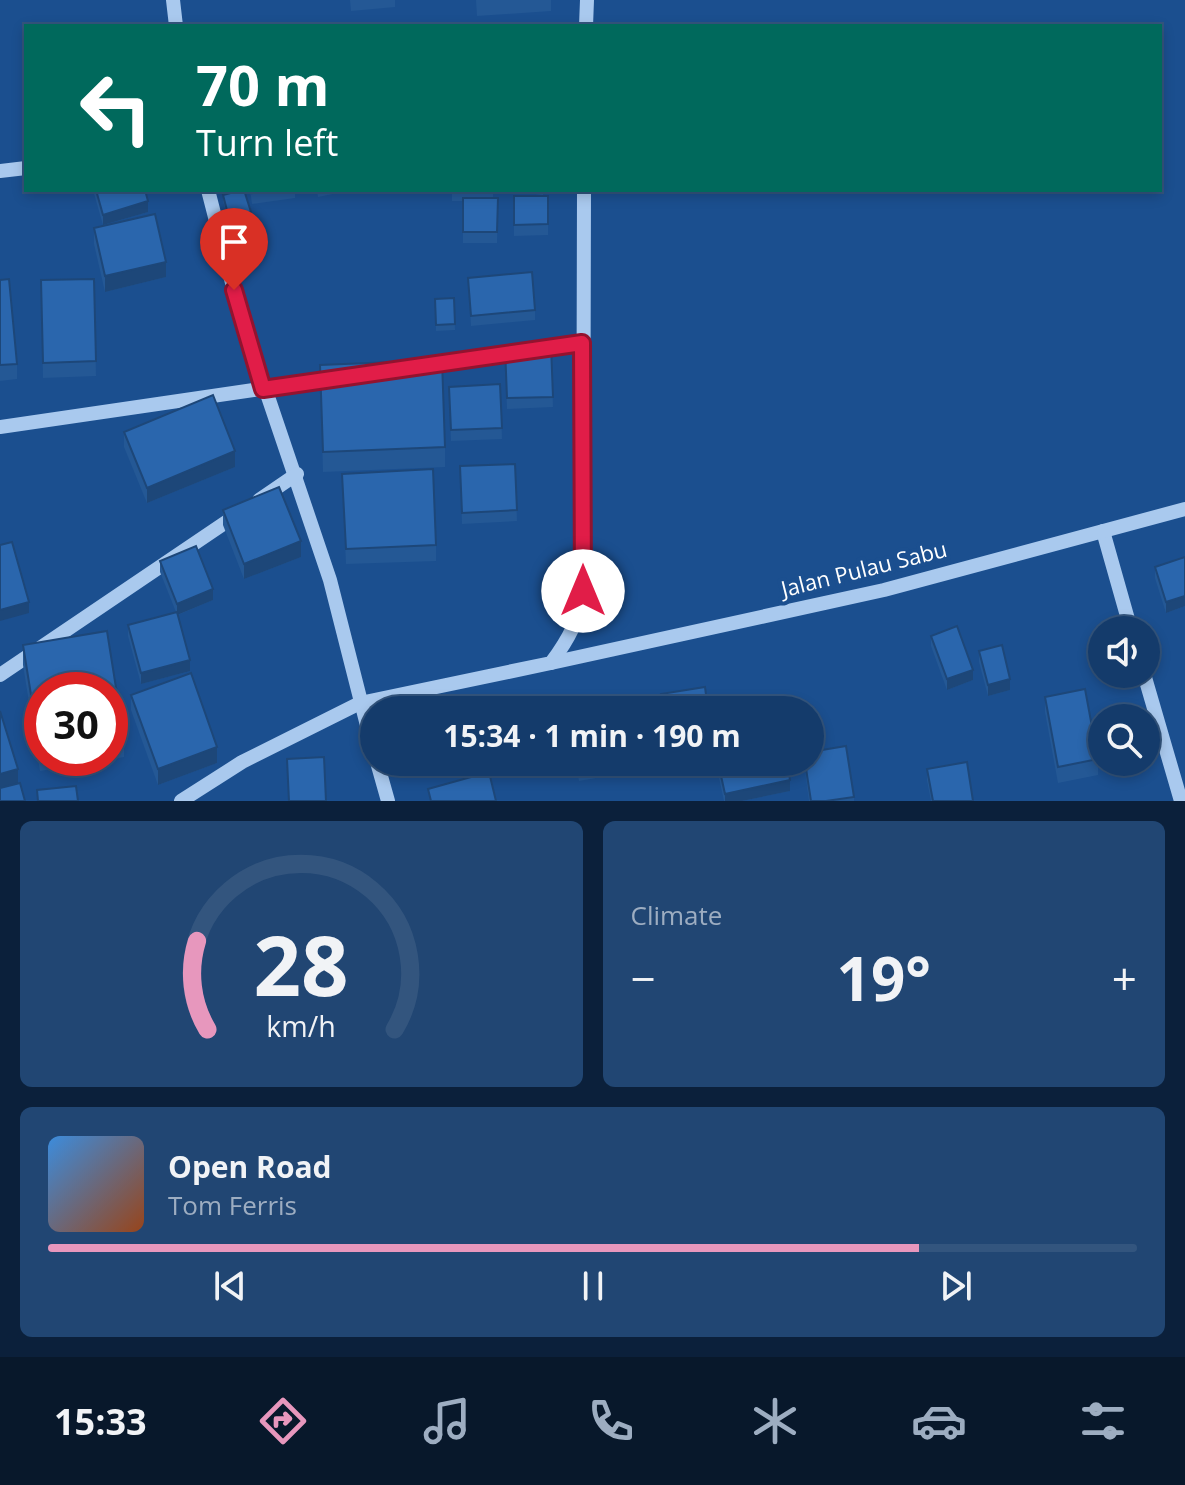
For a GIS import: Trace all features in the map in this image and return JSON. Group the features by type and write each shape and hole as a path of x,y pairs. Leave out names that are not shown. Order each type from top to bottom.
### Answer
{"street":[{"path":"173,0 176,24"},
{"path":"582,24 587,0"},
{"path":"0,171 24,168"},
{"path":"209,192 263,389 297,474 330,580 360,703"},
{"path":"551,663 569,637 581,610 583,591 584,192"},
{"path":"415,367 582,343"},
{"path":"0,427 355,376"},
{"path":"0,675 297,474"},
{"name":"Jalan Pulau Sabu","path":"393,696 884,590 1185,509"},
{"path":"1103,531 1127,616"},
{"path":"1148,688 1181,801"},
{"name":"Jalan Pulau Sabu","path":"181,801 242,762 360,703"},
{"path":"381,776 388,801"}],"building":[{"path":"97,192 146,192 148,201 103,215"},
{"path":"245,192 251,212 229,218 223,195"},
{"path":"514,196 548,196 548,224 514,225"},
{"path":"463,198 498,198 497,232 463,232"},
{"path":"155,214 166,262 105,276 94,228"},
{"path":"532,272 535,310 471,316 468,278"},
{"path":"9,279 17,364 0,365 0,280"},
{"path":"94,279 96,361 43,363 41,280"},
{"path":"454,298 455,324 436,325 435,299"},
{"path":"551,345 553,397 507,398 505,347"},
{"path":"442,360 445,447 323,452 320,365"},
{"path":"500,384 502,428 451,430 449,387"},
{"path":"213,395 235,451 147,488 124,432"},
{"path":"515,464 517,510 462,513 460,466"},
{"path":"433,469 436,545 346,549 342,474"},
{"path":"279,487 301,541 244,564 223,510"},
{"path":"12,542 29,602 0,610 0,545"},
{"path":"196,546 213,589 177,604 160,561"},
{"path":"1185,557 1185,596 1166,602 1155,567"},
{"path":"177,612 190,660 141,673 128,625"},
{"path":"957,626 973,670 947,679 931,636"},
{"path":"107,631 114,672 27,672 23,645"},
{"path":"1002,645 1010,679 988,685 979,651"},
{"path":"191,673 217,747 158,769 131,695"},
{"path":"705,687 706,696 661,696"},
{"path":"1085,689 1088,761 1058,767 1045,697"},
{"path":"0,711 18,769 0,774"},
{"path":"846,746 854,797 811,801 807,776 824,776 824,750"},
{"path":"324,757 326,801 289,801 287,759"},
{"path":"967,762 973,801 933,801 927,769"},
{"path":"475,776 490,776 496,801 431,801 428,789"},
{"path":"721,776 789,776 790,780 725,794"},
{"path":"20,783 25,801 0,801 0,788"},
{"path":"76,786 78,801 38,801 37,790"}],"route":[{"path":"234,290 263,389 582,343 583,591"}]}
